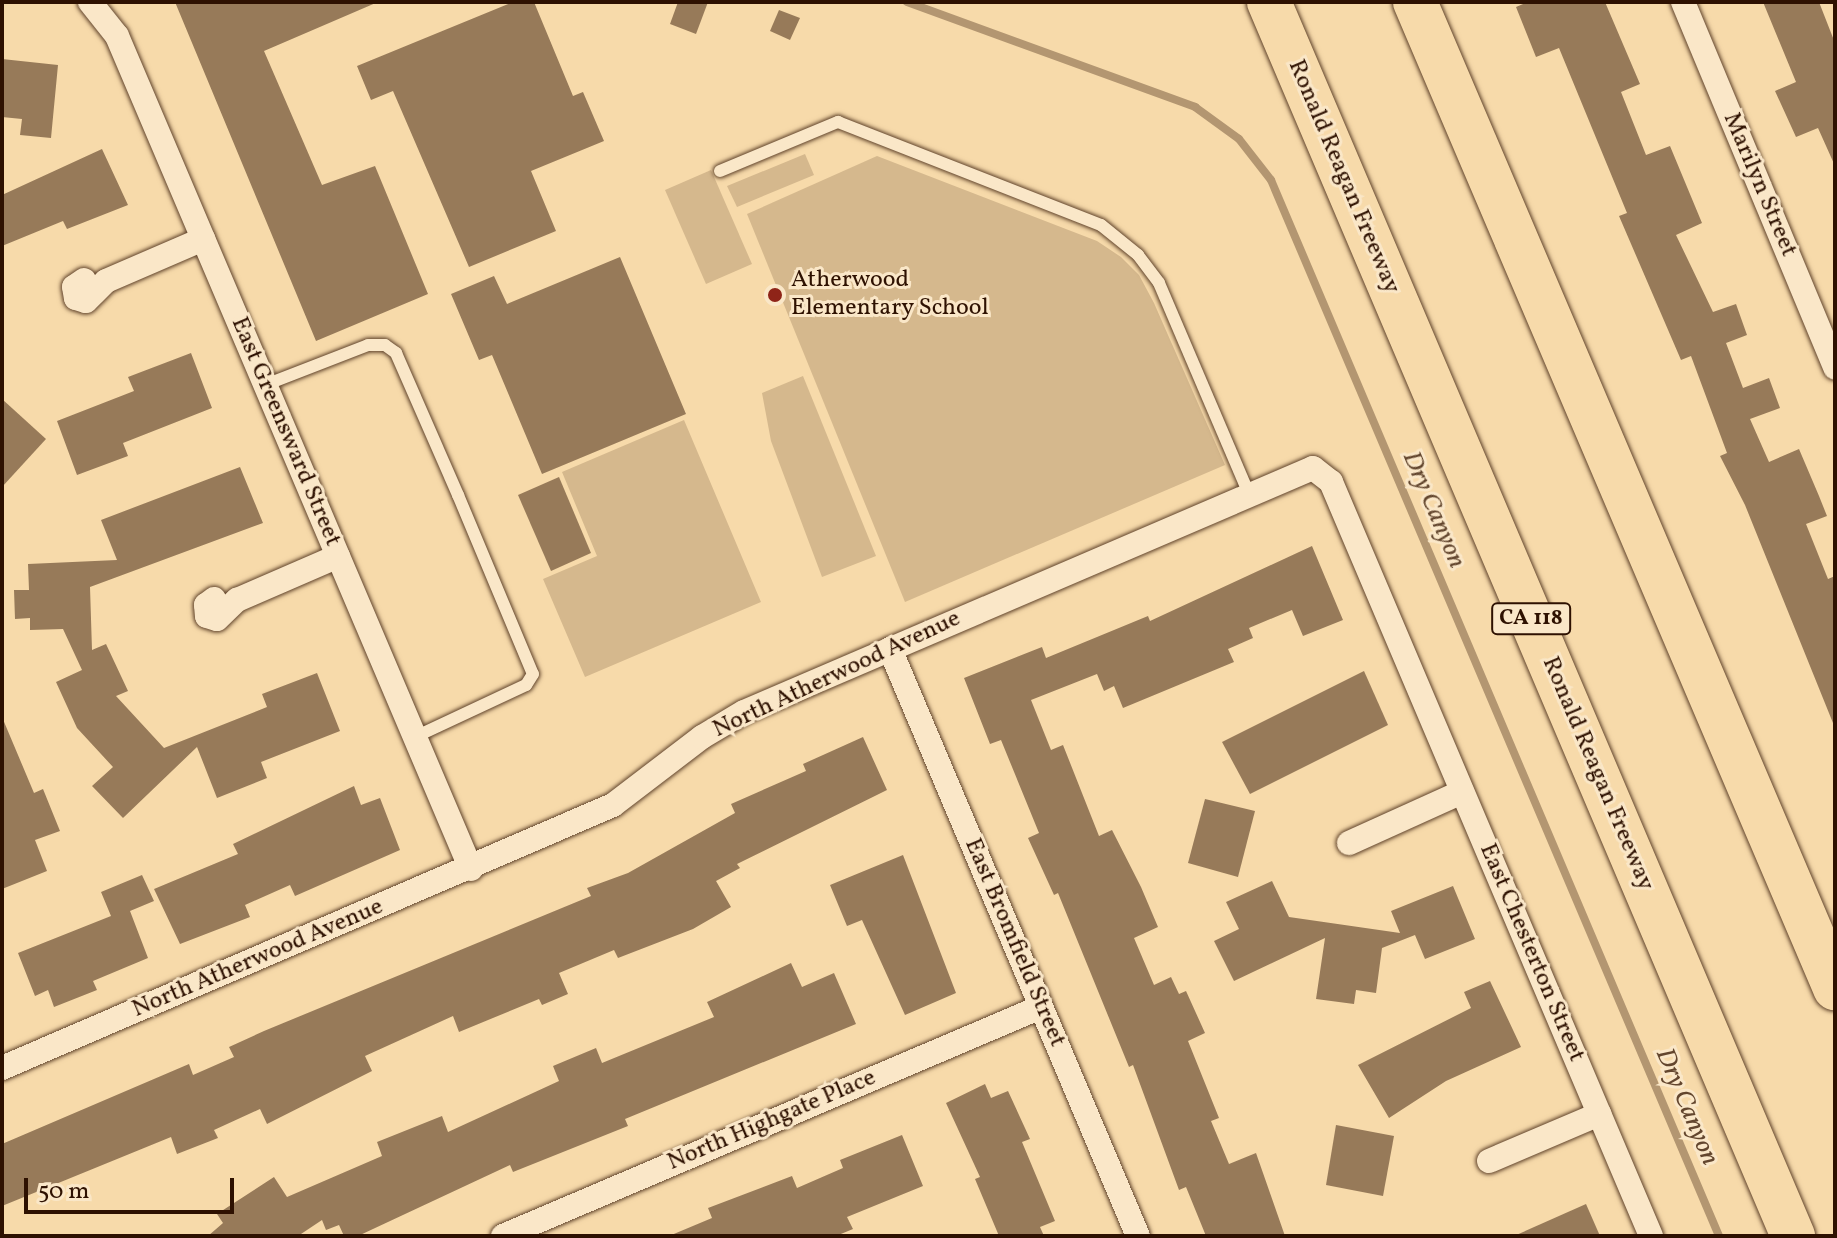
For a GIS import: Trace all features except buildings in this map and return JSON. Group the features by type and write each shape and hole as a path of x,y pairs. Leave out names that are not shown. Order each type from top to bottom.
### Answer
{"highway":[{"name":"Ronald Reagan Freeway","path":"1269,2 1793,1236"},
{"path":"1415,2 1835,988"}],"street":[{"name":"East Greensward Street","path":"90,2 117,36 471,869"},
{"name":"Marilyn Street","path":"1683,2 1835,368"},
{"path":"84,280 74,287 76,298 86,301 106,281 203,239"},
{"name":"North Atherwood Avenue","path":"5,1058 471,869 613,805 702,737 744,712 1313,468 1331,482"},
{"name":"East Chesterton Street","path":"1331,482 1651,1236"},
{"path":"214,599 206,605 207,616 217,619 237,600 338,556"},
{"name":"East Bromfield Street","path":"890,649 1138,1236"},
{"path":"1349,843 1462,792"},
{"name":"North Highgate Place","path":"503,1236 1041,1007"},
{"path":"1489,1161 1599,1114"}],"lane":[{"path":"720,171 838,122 1101,225 1138,255 1159,283 1249,494"},
{"path":"265,385 368,345 385,345 396,353 458,495 533,674 526,685 415,737"}],"shaded area":[{"path":"805,154 814,175 737,207 727,186"},
{"path":"877,156 1097,241 1121,257 1139,275 1154,303 1225,465 905,602 747,214"},
{"path":"711,170 752,264 706,284 665,190"},
{"path":"803,376 876,556 822,577 771,441 762,393"},
{"path":"684,420 761,602 585,677 543,579 597,556 562,472"}],"waterway":[{"name":"Dry Canyon","path":"907,2 1195,107 1239,139 1271,180 1719,1236"}],"place":[{"name":"Atherwood Elementary School","path":"775,295"}]}
